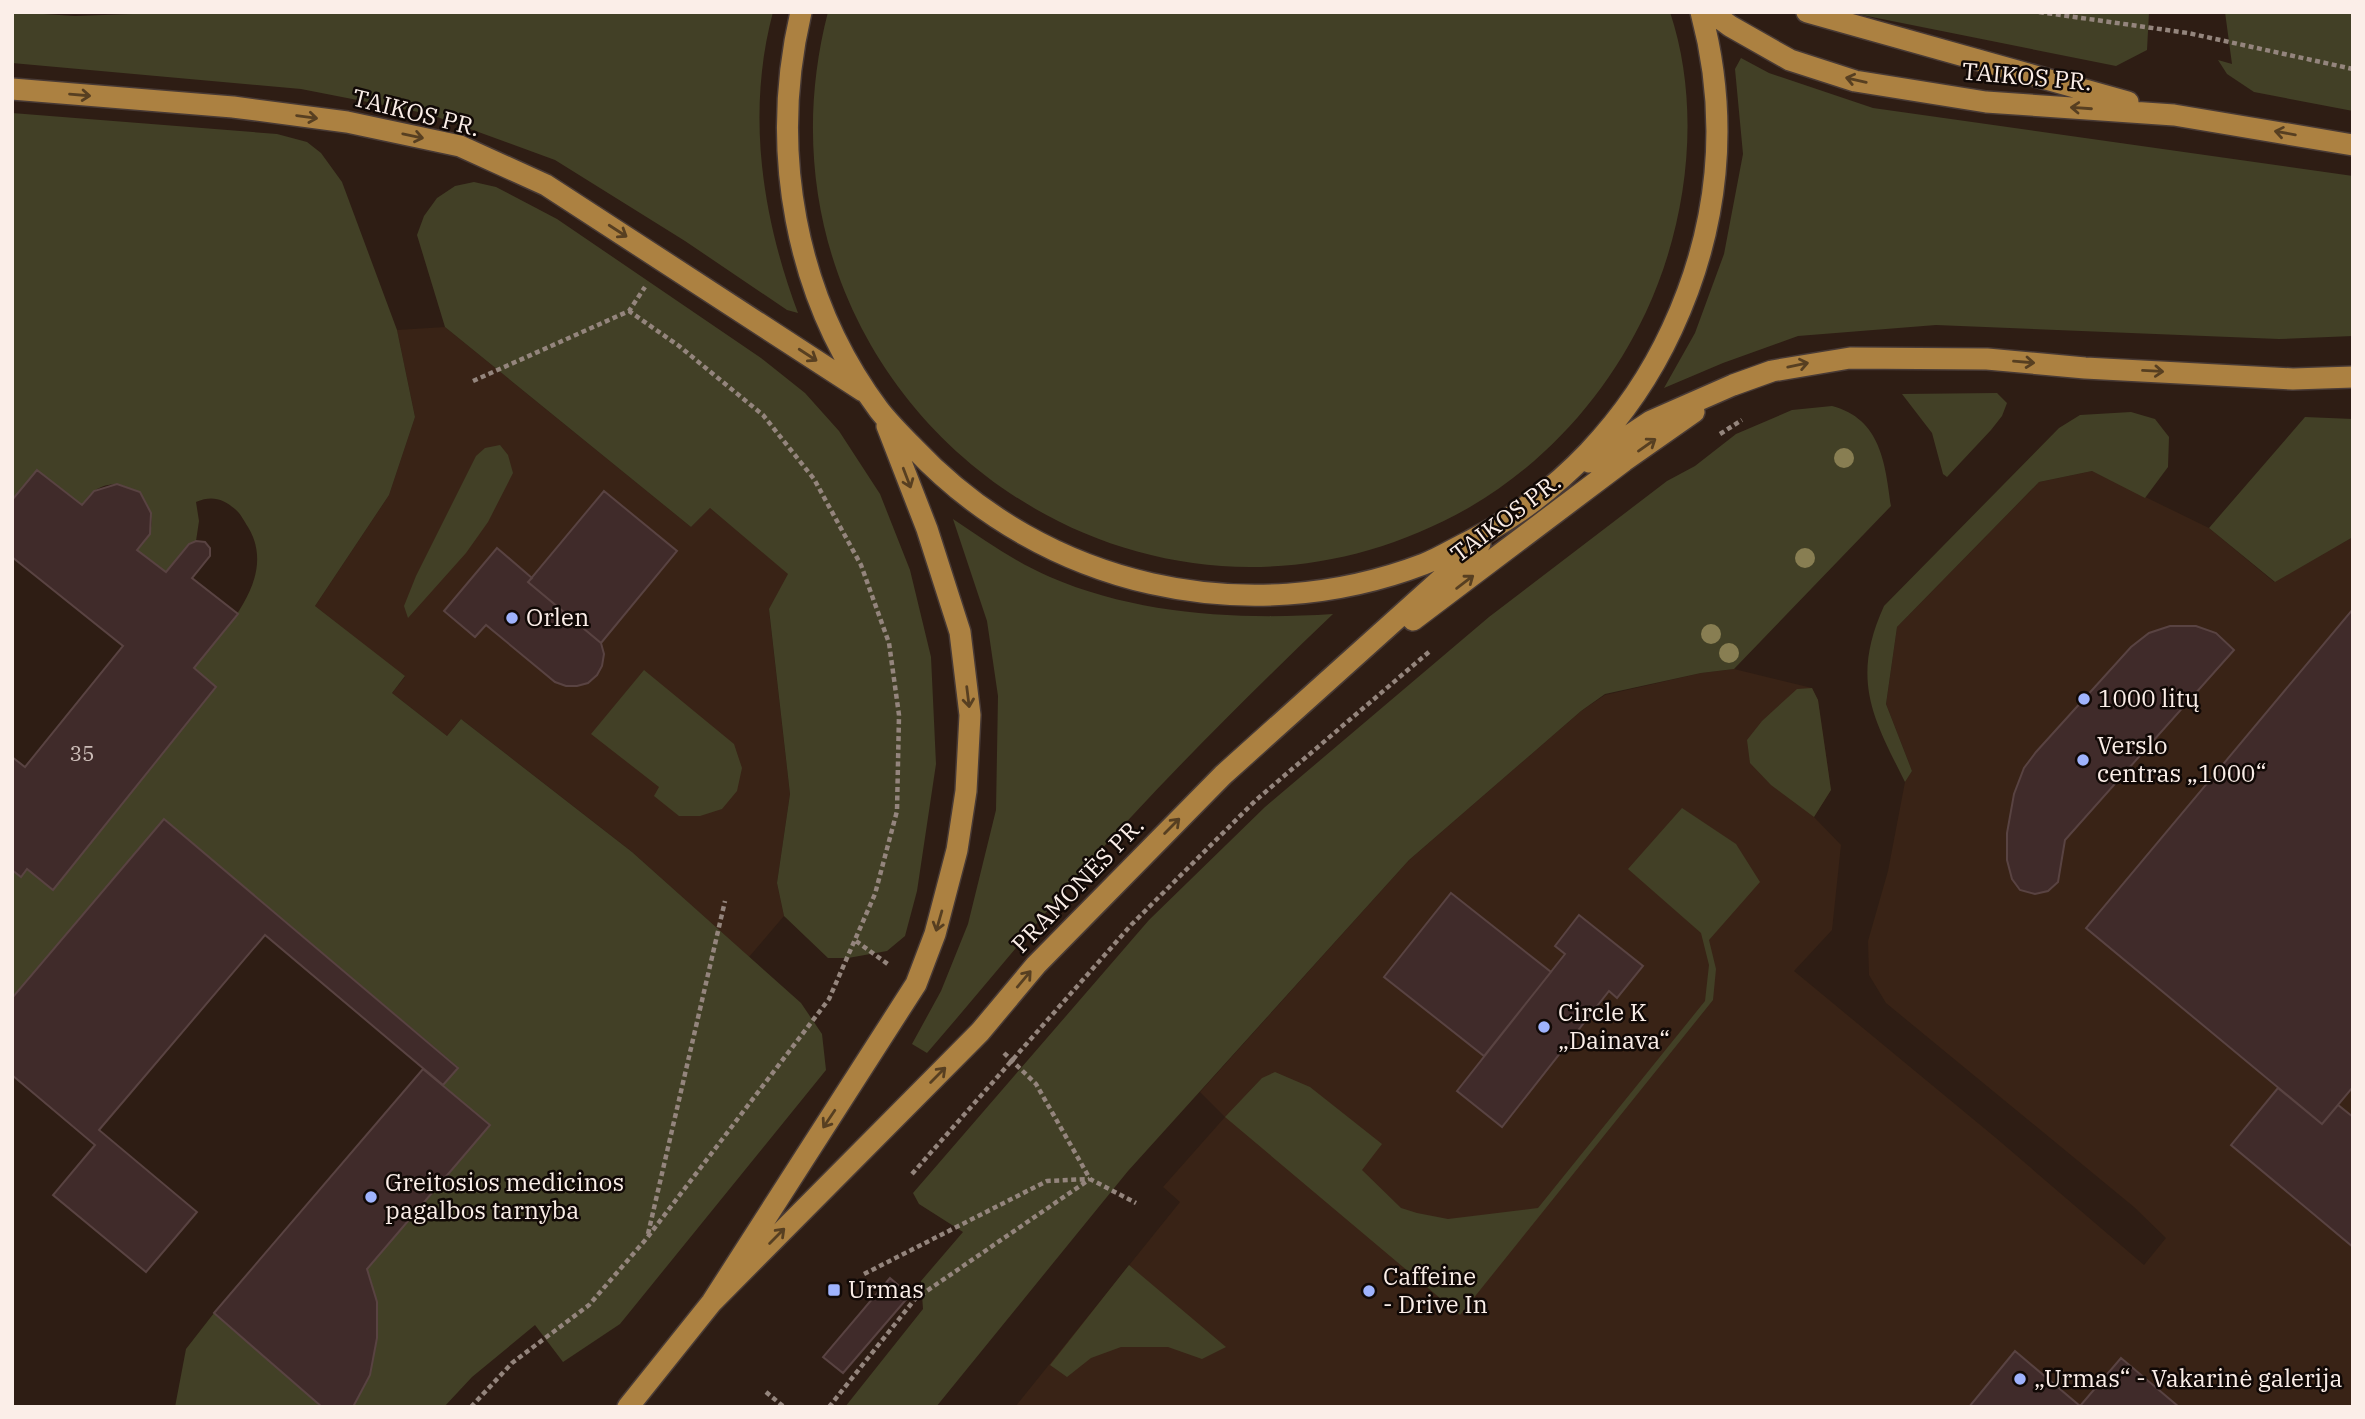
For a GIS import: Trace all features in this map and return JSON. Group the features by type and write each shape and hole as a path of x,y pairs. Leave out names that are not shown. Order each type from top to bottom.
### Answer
{"main road":[{"path":"801,12 787,94 788,172 802,250 829,325 883,415 942,478 1011,529 1089,566 1172,589 1257,597 1343,587 1425,563 1502,524 1564,478 1626,409 1657,362 1691,288 1712,208 1718,127 1710,45 1701,12"},
{"name":"TAIKOS PR.","path":"1711,12 1790,60 1855,81 1986,102 2174,115 2353,145"},
{"path":"1807,12 2174,115"},
{"name":"TAIKOS PR.","path":"12,89 246,109 347,122 460,146 546,185 868,394"},
{"name":"TAIKOS PR.","path":"1564,478 1651,421 1733,385 1772,371 1850,358 1987,359 2085,368 2293,379 2353,377"},
{"name":"TAIKOS PR.","path":"1312,695 1625,461 1733,385"},
{"name":"PRAMONĖS PR.","path":"628,1407 712,1302 916,984 935,934 957,850 966,791 970,715 960,632 927,529 883,415"},
{"name":"PRAMONĖS PR.","path":"712,1302 980,1032 1036,965 1223,775 1502,524"}],"path":[{"path":"2039,12 2188,33 2353,69"},
{"path":"471,1407 512,1363 589,1304 647,1238 829,999 875,894 897,811 899,715 889,643 861,565 814,479 763,415 679,346 629,311 472,380"},
{"path":"1716,437 1749,416"},
{"path":"912,1174 1132,924 1256,800 1440,643"},
{"path":"647,1238 725,901"},
{"path":"1020,1068 1036,1084 1090,1179"},
{"path":"829,1407 915,1299 1090,1179"},
{"path":"864,1274 1047,1181 1090,1179 1136,1203"},
{"path":"766,1392 784,1407"}],"shaded area":[{"path":"12,12 75,16 189,12 773,12 760,88 762,164 775,240 798,313 787,310 685,241 555,160 429,114 301,89 12,63"},
{"path":"828,12 1670,12 1680,49 1688,125 1686,164 1672,241 1646,312 1631,342 1594,397 1550,447 1525,469 1470,507 1340,557 1212,565 1091,536 984,475 898,387 839,277 813,150"},
{"path":"1847,12 2149,12 2147,50 2116,66"},
{"path":"2225,12 2353,12 2353,111 2254,92 2227,74 2218,60 2232,64"},
{"path":"1741,58 1769,73 1873,108 2353,176 2353,336 2279,339 1936,325 1798,336 1664,388 1695,333 1724,254 1743,154 1735,69"},
{"path":"12,113 277,134 307,142 321,153 342,182 397,330 415,417 389,495 315,606 405,676 392,693 447,736 461,719 632,852 801,1003 822,1034 826,1070 620,1324 563,1362 535,1325 472,1377 444,1407 353,1407 369,1374 377,1339 376,1304 367,1269 489,1126 443,1085 458,1067 164,819 12,998 12,870 21,877 27,869 53,890 216,687 194,668 244,603 257,565 256,546 241,515 217,499 196,502 199,521 196,541 189,544 166,572 137,550 149,534 149,508 134,491 124,486 102,487 91,494 82,505 37,470 12,500"},
{"path":"474,182 496,187 557,219 761,358 805,393 839,431 880,494 910,570 931,657 936,764 917,891 905,936 887,951 848,958 828,958 784,916 777,883 790,794 769,609 788,574 710,508 691,527 445,327 417,235 424,216 437,198 455,186"},
{"path":"445,327 691,527 710,508 789,574 769,610 790,794 777,883 784,916 749,957 632,852 461,719 447,736 392,693 405,677 315,606 389,495 415,417 397,330"},
{"path":"1997,393 2007,403 2002,416 1947,477 1943,474 1932,433 1902,394"},
{"path":"1832,406 1848,412 1871,432 1883,459 1891,506 1734,669 1701,673 1605,694 1581,711 1409,860 1128,1171 936,1407 845,1407 923,1309 921,1281 963,1232 919,1204 913,1193 1149,920 1265,807 1489,617 1667,481 1695,466 1736,434 1792,410"},
{"path":"2131,412 2155,419 2169,437 2168,467 2145,498 2092,471 2039,482 1897,627 1886,704 1912,771 1905,782 1875,717 1867,676 1874,632 1884,606 2059,428 2080,415"},
{"path":"2305,417 2353,419 2353,537 2275,582 2209,528"},
{"path":"500,445 508,455 513,473 488,522 466,553 408,618 404,606 416,576 476,456 485,448"},
{"path":"2092,471 2209,528 2274,582 2353,537 2353,1407 1015,1407 1180,1202 1163,1187 1225,1117 1200,1092 1409,860 1581,711 1605,695 1701,673 1734,669 1812,688 1818,700 1831,790 1814,817 1841,845 1832,930 1794,971 2144,1265 2166,1238 2134,1207 1886,1003 1869,975 1868,941 1888,871 1905,782 1912,771 1886,704 1897,627 2039,482"},
{"path":"953,519 1037,571 1118,600 1225,615 1333,614 1204,740 1111,838 927,1053 912,1044 941,991 968,924 996,810 998,696 987,621"},
{"path":"644,670 734,744 742,768 737,791 722,809 700,816 679,816 654,796 659,787 591,734"},
{"path":"1812,688 1818,700 1831,790 1814,817 1771,785 1750,763 1747,740 1762,721 1797,689"},
{"path":"1682,808 1736,844 1760,882 1709,940 1716,969 1713,1000 1460,1315 1225,1117 1262,1078 1275,1072 1310,1087 1382,1144 1362,1170 1401,1208 1448,1219 1538,1208 1705,1001 1709,965 1701,933 1628,869"},
{"path":"1129,1265 1226,1347 1202,1359 1168,1347 1121,1347 1091,1358 1067,1377 1050,1365"},
{"path":"214,1313 322,1407 175,1407 186,1349"}],"building":[{"path":"37,470 82,505 94,491 117,484 140,492 151,513 150,534 137,550 166,572 189,544 196,541 205,542 210,548 210,556 192,578 238,614 194,668 216,687 53,890 27,869 21,877 12,870 12,757 25,767 123,646 12,557 12,500"},
{"path":"604,491 677,551 601,643 528,582"},
{"name":"Orlen","path":"497,548 532,578 528,582 601,643 604,654 602,666 588,683 566,686 555,682 486,625 475,637 444,611"},
{"path":"2353,609 2353,1087 2322,1124 2086,928"},
{"name":"Verslo centras „1000“","path":"2170,626 2196,626 2216,633 2234,650 2065,840 2058,882 2048,891 2035,894 2020,890 2012,879 2007,860 2007,833 2014,794 2024,768 2131,647 2149,633"},
{"path":"164,819 458,1068 443,1085 265,935 99,1130 197,1212 146,1272 53,1195 95,1145 12,1075 12,998"},
{"path":"1451,893 1551,972 1484,1056 1384,977"},
{"name":"Circle K „Dainava“","path":"1579,915 1643,966 1617,998 1609,991 1502,1127 1457,1091 1565,954 1555,946"},
{"name":"Greitosios medicinos pagalbos tarnyba","path":"423,1069 490,1125 367,1269 377,1302 377,1338 370,1375 353,1407 322,1407 214,1313"},
{"path":"2278,1088 2322,1124 2338,1105 2353,1117 2353,1247 2231,1145"},
{"path":"890,1278 910,1295 843,1373 823,1357"},
{"name":"„Urmas“ - Vakarinė galerija","path":"2015,1351 2080,1406 2081,1407 1969,1407"},
{"path":"2121,1358 2179,1407 2080,1406"}],"place":[{"name":"Orlen","path":"512,618"},
{"name":"1000 litų","path":"2084,699"},
{"name":"Verslo centras „1000“","path":"2083,760"},
{"name":"Circle K „Dainava“","path":"1544,1027"},
{"name":"Greitosios medicinos pagalbos tarnyba","path":"371,1197"},
{"name":"Urmas","path":"834,1290"},
{"name":"Caffeine - Drive In","path":"1369,1291"},
{"name":"„Urmas“ - Vakarinė galerija","path":"2020,1379"}]}
